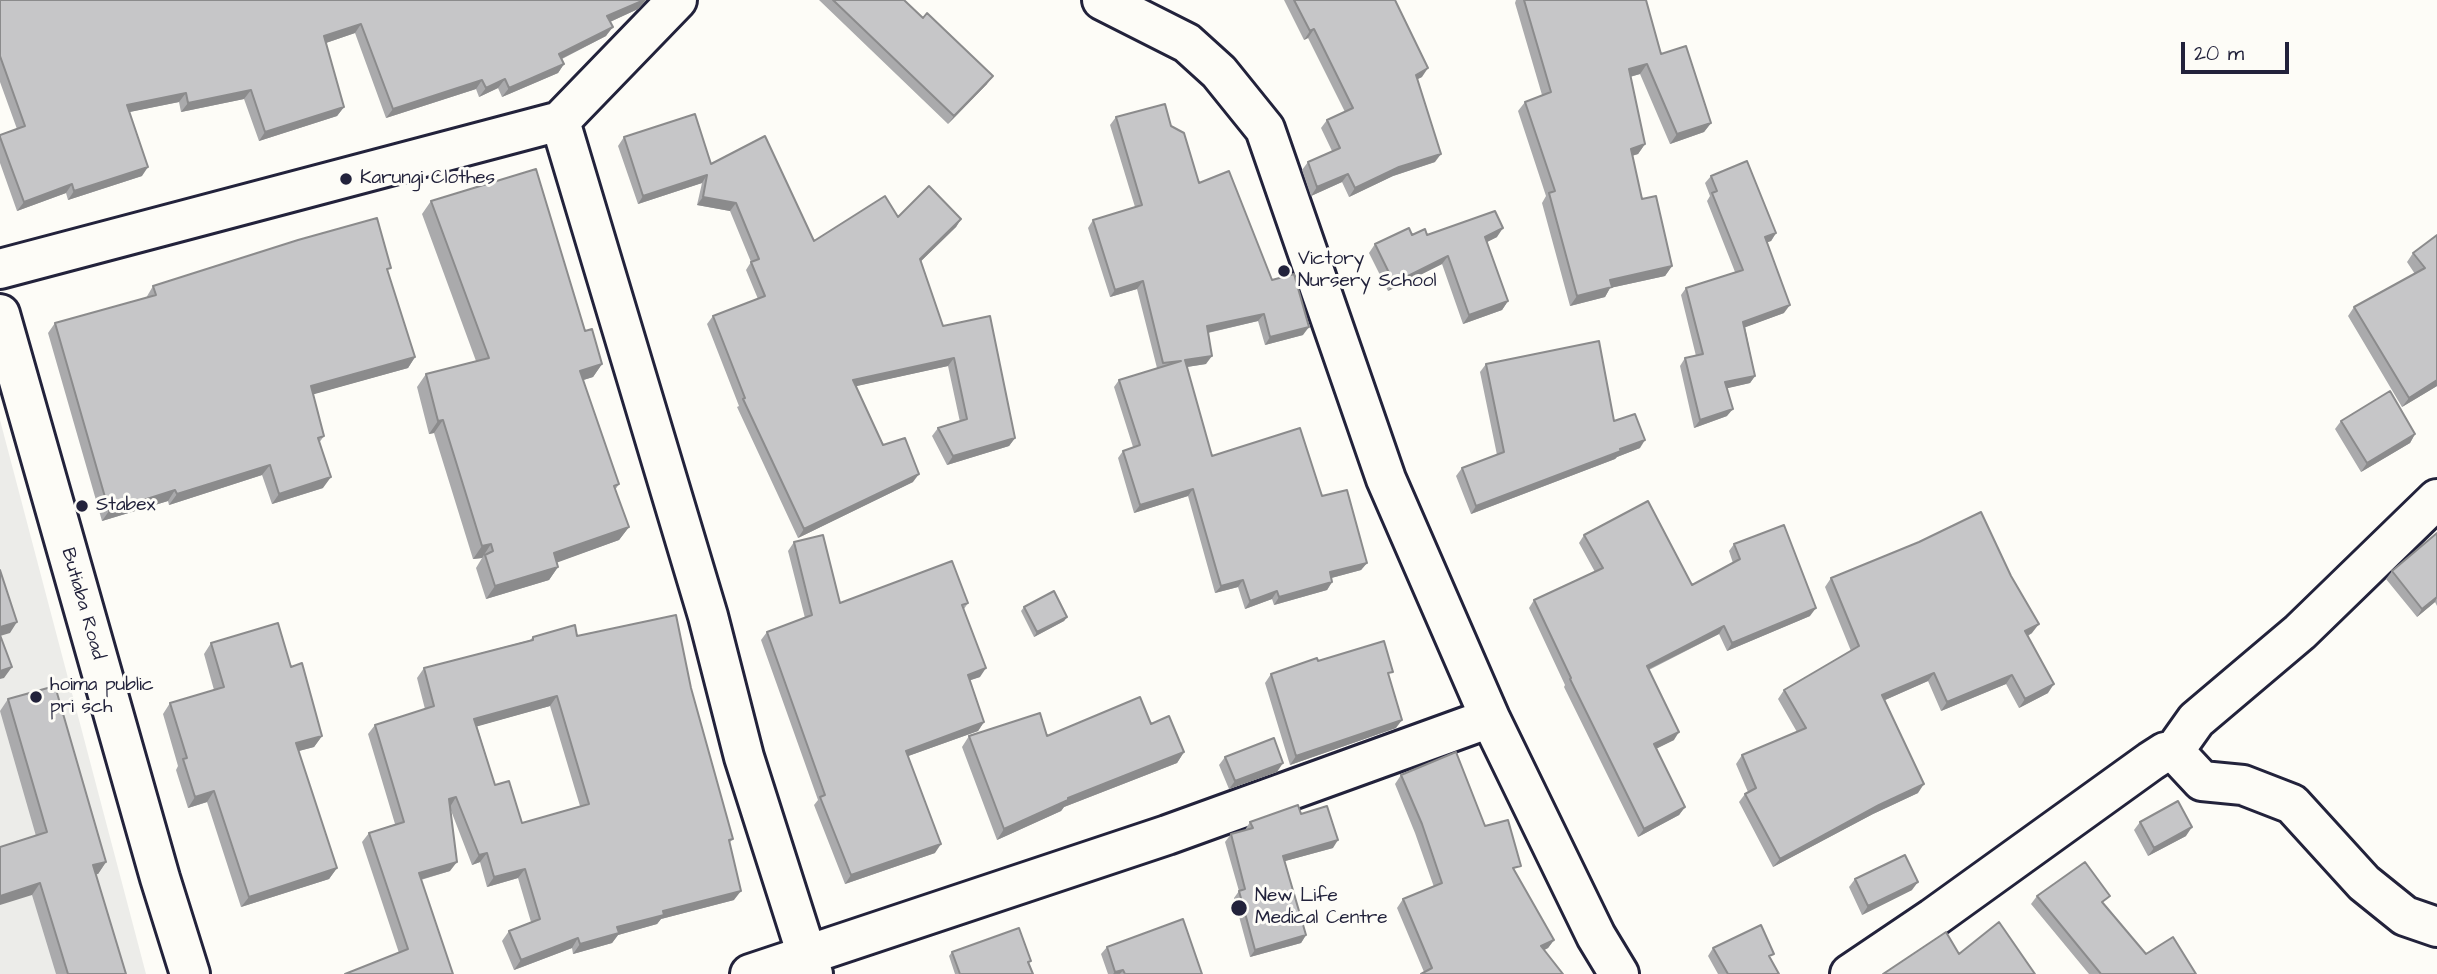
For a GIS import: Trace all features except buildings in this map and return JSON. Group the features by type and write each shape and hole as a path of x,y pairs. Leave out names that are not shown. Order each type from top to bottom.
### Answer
{"street":[{"path":"0,269 559,121 677,0"},
{"path":"1102,0 1187,43 1219,72 1265,129 1386,479 1490,718 1596,936 1619,974"},
{"path":"559,121 708,616 744,757 810,964"},
{"name":"Butiaba Road","path":"0,314 160,878 190,974"},
{"path":"1850,974 2151,761 2165,752 2174,751 2196,720 2300,632 2437,499"},
{"path":"750,974 810,964 1490,718"},
{"path":"2174,751 2202,781 2243,785 2292,804 2364,883 2405,916 2437,927"}],"shaded area":[{"name":"hoima public pri sch","path":"0,420 146,974 0,974"}],"place":[{"name":"Karungi Clothes","path":"346,179"},
{"name":"Victory Nursery School","path":"1284,271"},
{"name":"Stabex","path":"82,506"},
{"name":"hoima public pri sch","path":"36,697"},
{"name":"New Life Medical Centre","path":"1239,908"}]}
